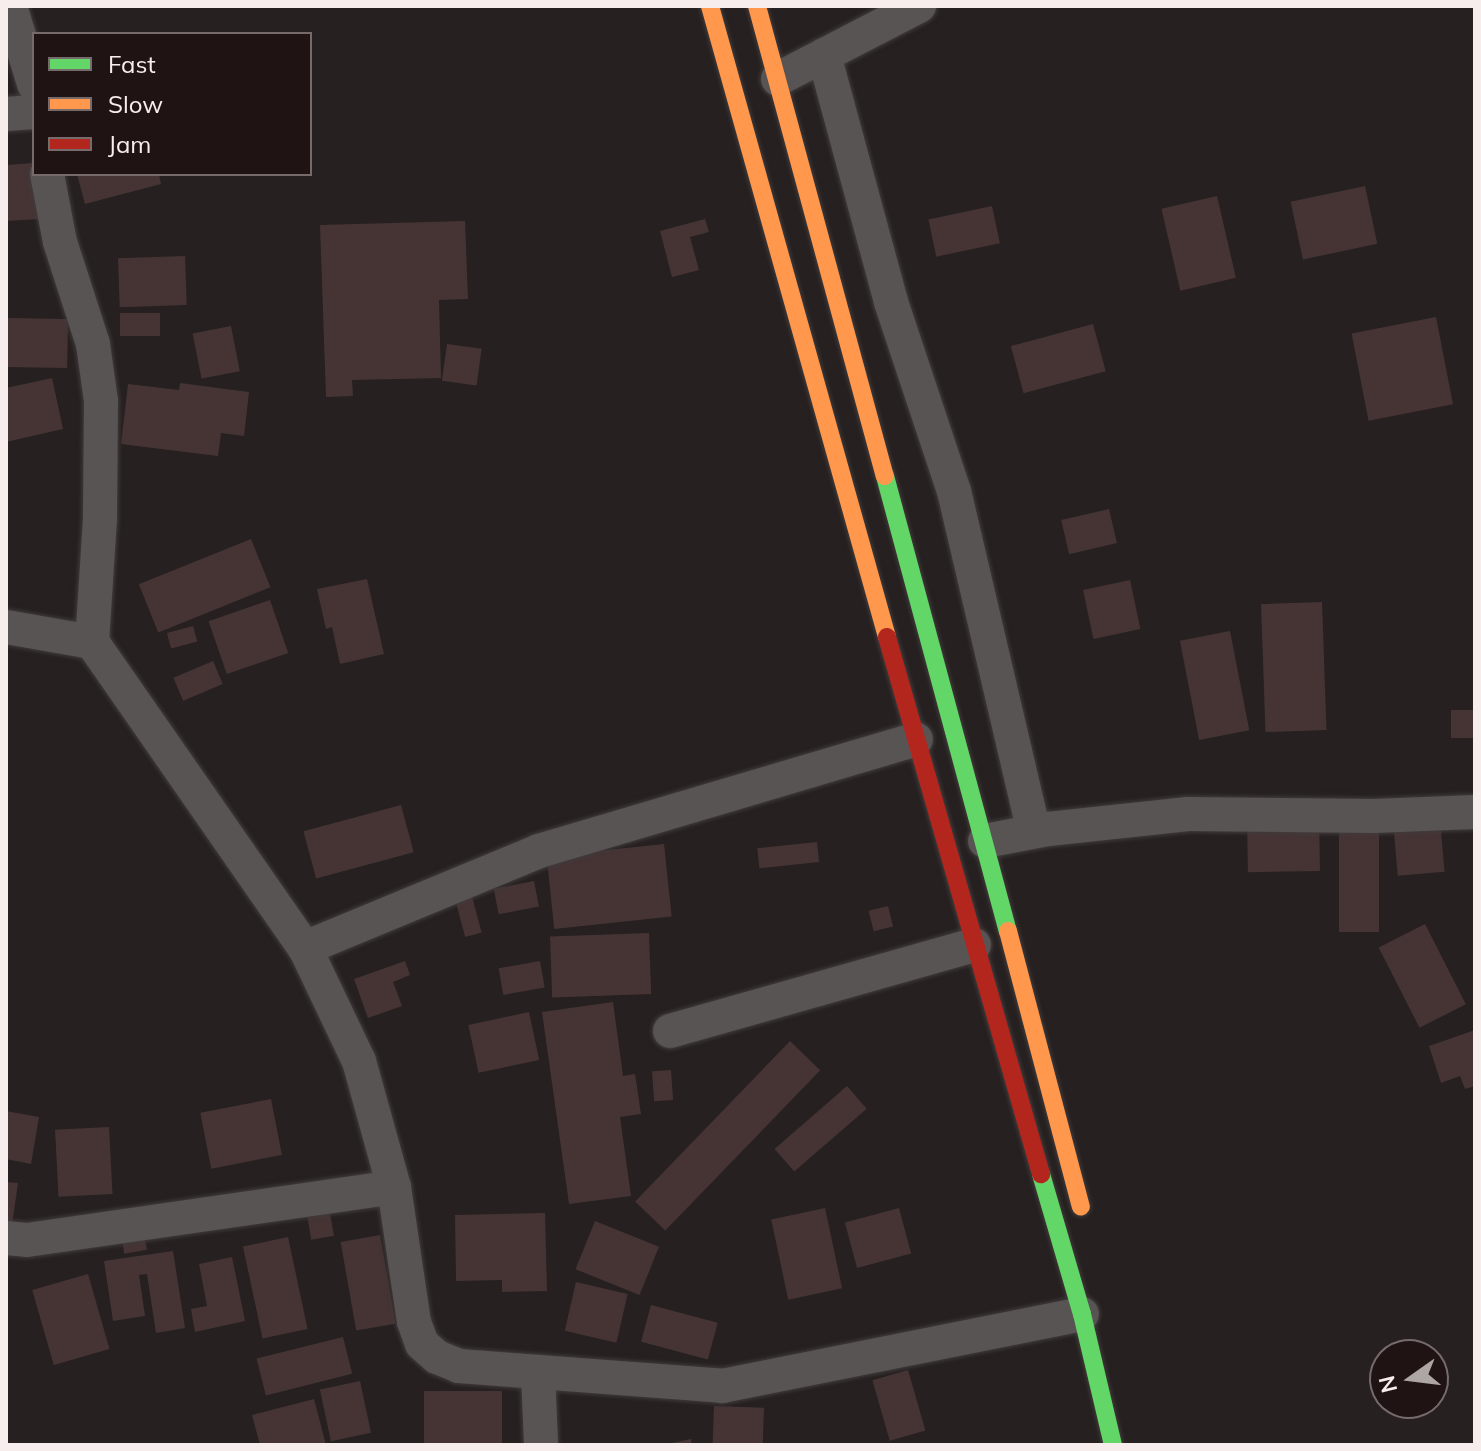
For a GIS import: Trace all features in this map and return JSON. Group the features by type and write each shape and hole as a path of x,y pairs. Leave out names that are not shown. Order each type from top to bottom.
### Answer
{"highway":[{"path":"710,6 974,945 1082,1314 1113,1445"},
{"path":"757,6 985,841 1086,1228"}],"street":[{"path":"10,6 32,78"},
{"path":"778,79 919,6"},
{"path":"824,55 891,302 954,491 1034,831"},
{"path":"6,114 32,112"},
{"path":"47,176 60,242 93,344 101,401 100,519 92,642 305,948 359,1061 394,1187 414,1322 422,1344 437,1357 459,1366 704,1386 745,1384 1082,1314"},
{"path":"6,627 92,642"},
{"path":"305,948 539,851 916,739"},
{"path":"985,841 1034,831 1188,814 1374,816 1475,812"},
{"path":"670,1031 974,945"},
{"path":"6,1238 27,1240 394,1187"},
{"path":"538,1372 541,1445"}],"building":[{"path":"32,163 40,219 6,221 6,165"},
{"path":"78,176 159,176 161,184 85,204"},
{"path":"1365,186 1377,244 1303,260 1291,202"},
{"path":"1217,196 1236,278 1180,291 1161,209"},
{"path":"992,206 1000,243 936,257 928,220"},
{"path":"705,219 709,232 690,237 699,270 672,277 660,231"},
{"path":"465,221 468,299 439,300 441,378 352,380 353,396 326,397 320,225"},
{"path":"185,256 187,305 120,307 118,258"},
{"path":"120,313 160,313 160,336 120,336"},
{"path":"1436,317 1453,404 1369,421 1352,333"},
{"path":"6,318 68,319 67,368 6,367"},
{"path":"1093,324 1106,371 1024,393 1011,346"},
{"path":"231,326 240,371 201,379 193,333"},
{"path":"447,344 482,349 477,386 442,381"},
{"path":"52,378 63,429 6,442 6,388"},
{"path":"180,383 249,392 244,436 221,433 218,456 121,444 128,384 179,390"},
{"path":"1109,509 1117,543 1069,554 1061,520"},
{"path":"251,539 270,587 158,633 139,584"},
{"path":"367,579 384,654 340,664 332,627 326,629 317,589"},
{"path":"1130,580 1140,629 1093,639 1083,590"},
{"path":"270,600 288,653 227,674 209,621"},
{"path":"1322,602 1326,730 1266,732 1261,604"},
{"path":"193,626 197,641 171,648 167,633"},
{"path":"1230,631 1249,730 1199,740 1180,641"},
{"path":"213,661 223,684 183,701 173,678"},
{"path":"1451,710 1475,710 1475,738 1451,738"},
{"path":"401,805 414,852 316,878 303,831"},
{"path":"1439,808 1445,872 1398,876 1392,812"},
{"path":"1319,815 1320,871 1248,872 1247,816"},
{"path":"1339,815 1379,815 1379,932 1339,932"},
{"path":"817,842 819,862 759,868 757,848"},
{"path":"664,844 672,917 554,929 547,856"},
{"path":"534,881 539,907 499,914 494,889"},
{"path":"471,893 482,933 465,937 455,897"},
{"path":"888,906 893,926 874,931 869,911"},
{"path":"1425,924 1466,1004 1420,1028 1379,948"},
{"path":"649,933 651,994 552,997 550,936"},
{"path":"405,961 410,975 393,982 402,1006 368,1018 354,979"},
{"path":"540,961 545,988 503,995 499,968"},
{"path":"613,1002 623,1076 635,1074 641,1114 620,1117 631,1196 569,1204 542,1012"},
{"path":"529,1012 539,1060 479,1073 468,1025"},
{"path":"1475,1030 1475,1086 1465,1089 1460,1076 1441,1083 1429,1046"},
{"path":"790,1041 820,1070 665,1231 635,1201"},
{"path":"671,1070 673,1100 654,1101 652,1071"},
{"path":"847,1086 867,1109 794,1172 775,1149"},
{"path":"271,1099 282,1155 211,1169 200,1113"},
{"path":"6,1111 39,1117 31,1164 6,1159"},
{"path":"109,1127 113,1194 59,1197 55,1130"},
{"path":"6,1182 18,1183 11,1232 6,1231"},
{"path":"825,1208 842,1288 788,1300 771,1219"},
{"path":"899,1208 911,1253 857,1268 845,1222"},
{"path":"330,1213 334,1236 311,1240 307,1217"},
{"path":"545,1213 547,1291 502,1292 502,1280 456,1281 455,1215"},
{"path":"595,1221 659,1247 639,1295 576,1269"},
{"path":"144,1233 147,1250 124,1254 121,1237"},
{"path":"380,1235 396,1324 356,1331 341,1242"},
{"path":"288,1237 308,1329 263,1339 243,1247"},
{"path":"173,1251 185,1328 156,1333 147,1274 139,1275 145,1316 113,1321 104,1261"},
{"path":"232,1257 245,1321 195,1332 191,1309 207,1306 199,1264"},
{"path":"88,1274 109,1349 54,1365 32,1290"},
{"path":"576,1282 628,1294 616,1343 565,1331"},
{"path":"651,1305 718,1323 708,1360 641,1342"},
{"path":"343,1337 352,1374 266,1395 257,1359"},
{"path":"908,1370 925,1431 890,1441 872,1380"},
{"path":"360,1381 371,1433 331,1441 320,1390"},
{"path":"424,1391 502,1391 502,1445 424,1445"},
{"path":"314,1399 326,1445 260,1445 252,1415"},
{"path":"714,1406 764,1408 763,1445 713,1445"},
{"path":"691,1439 692,1445 667,1445 667,1444"}],"traffic: fast":[{"path":"885,476 1008,931"},
{"path":"1041,1174 1082,1314 1113,1445"}],"traffic: slow":[{"path":"710,6 887,637"},
{"path":"757,6 885,476"},
{"path":"1008,931 1081,1207"}],"traffic: jam":[{"path":"887,637 1041,1174"}]}
